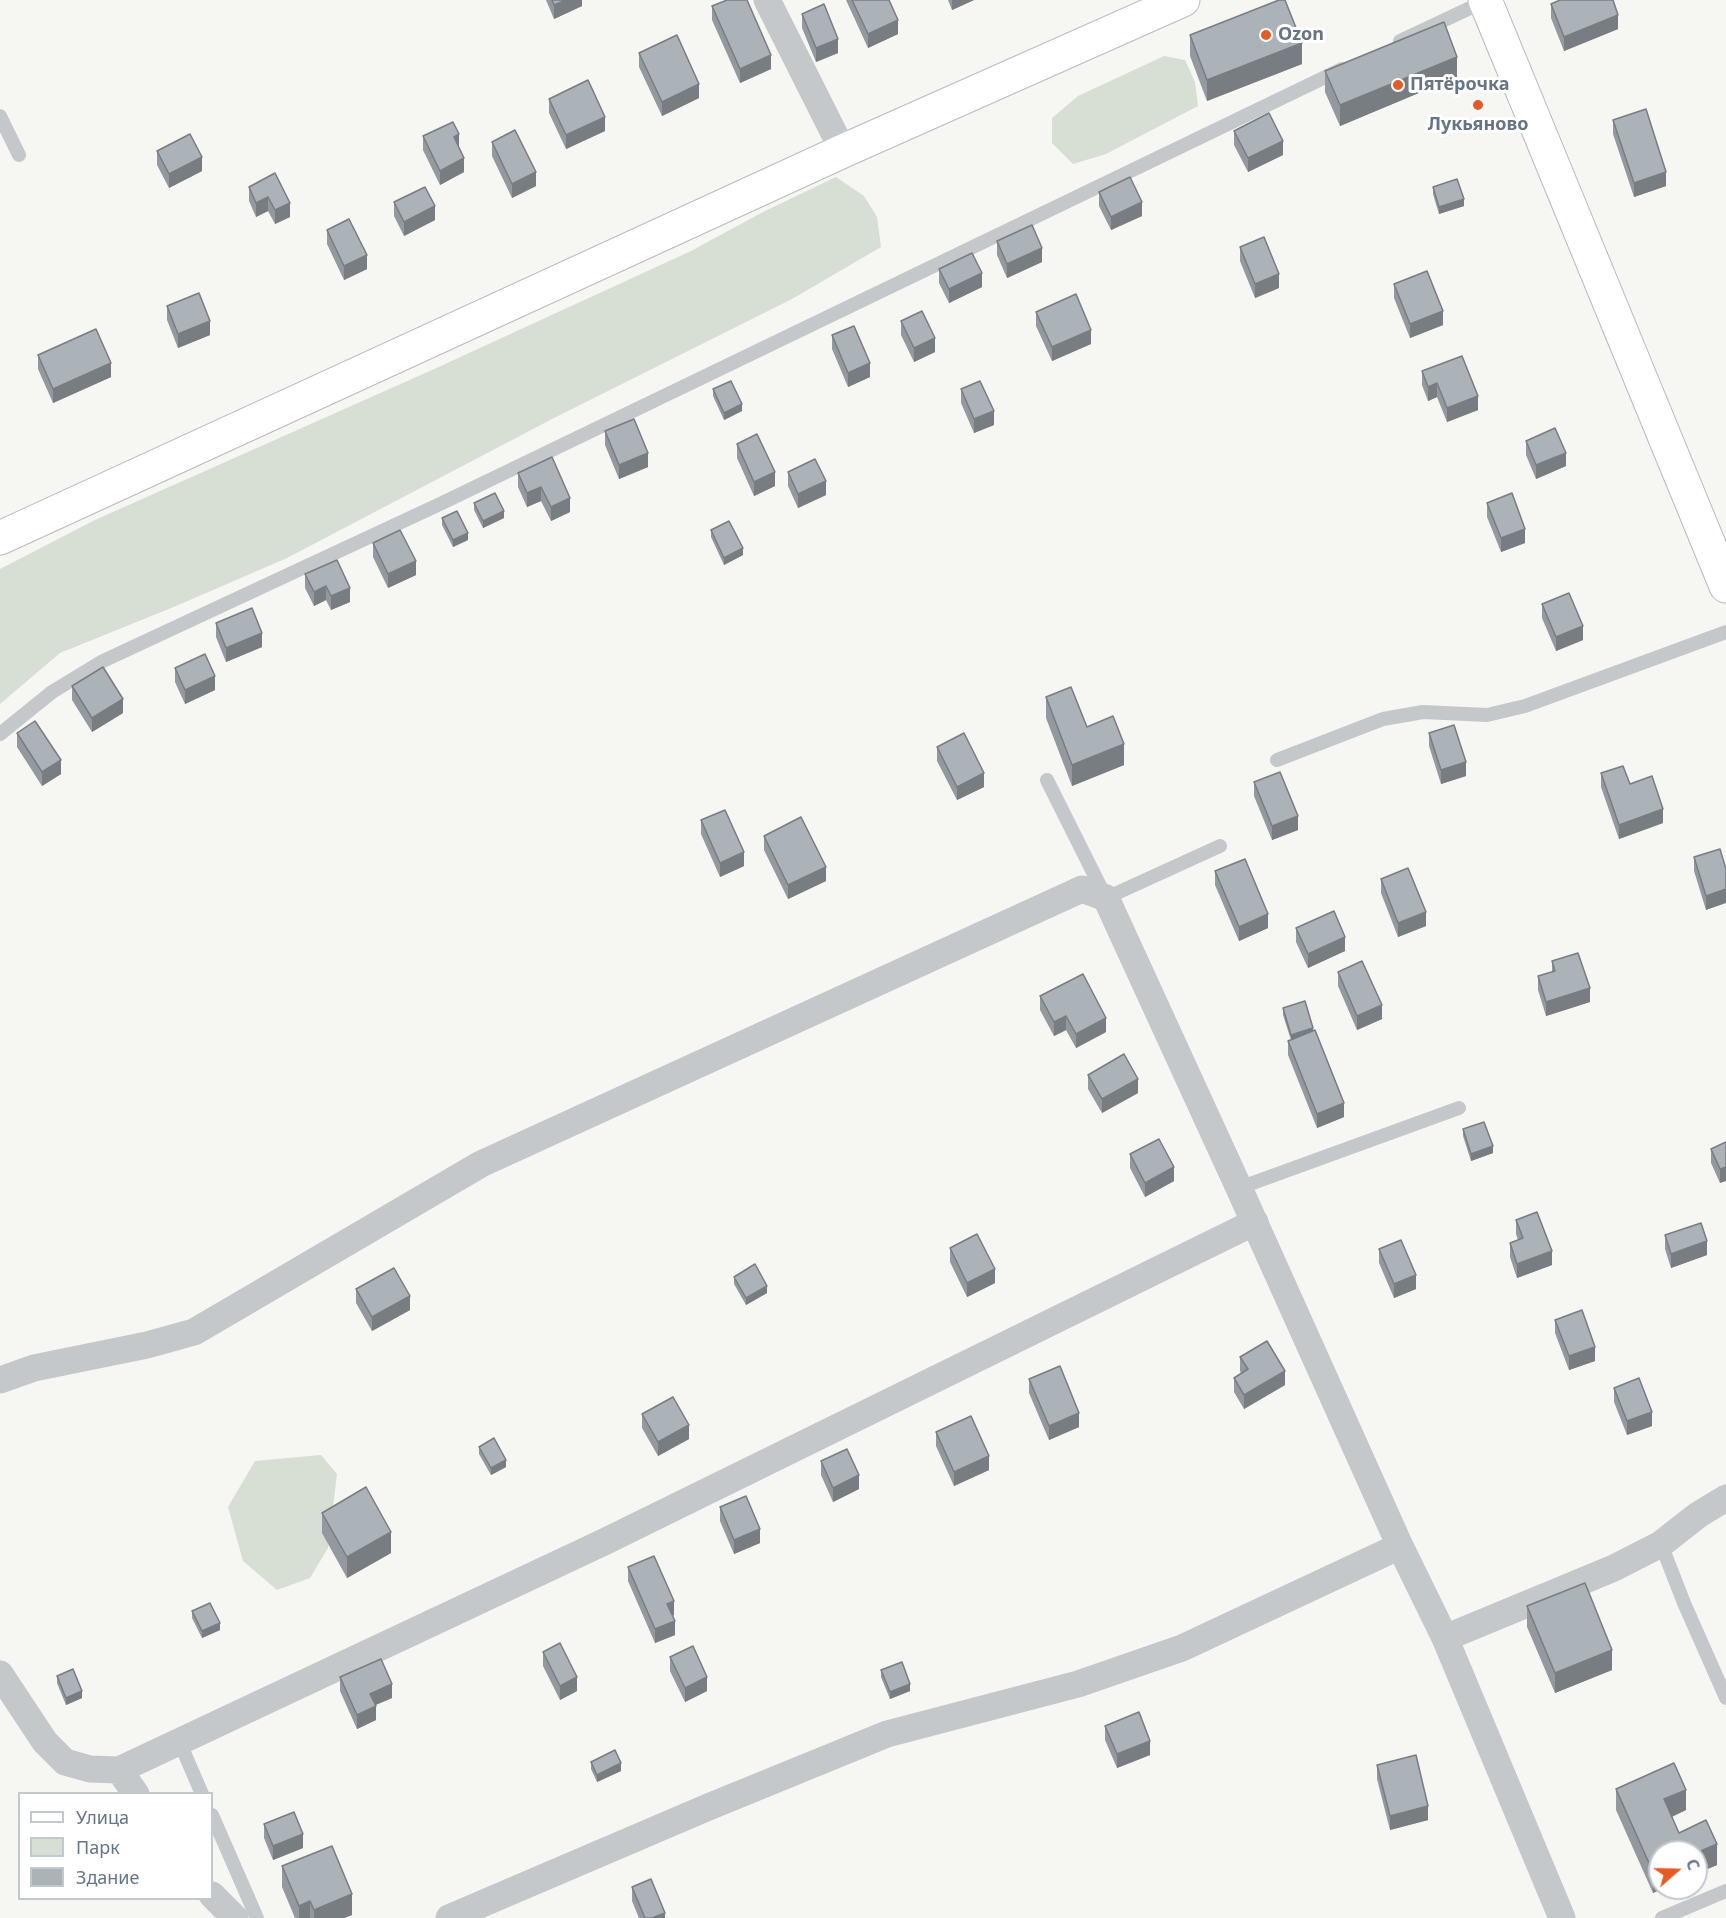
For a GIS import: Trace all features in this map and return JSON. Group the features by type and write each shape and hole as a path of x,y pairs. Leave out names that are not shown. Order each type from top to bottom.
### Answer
{"street":[{"path":"767,0 843,151"},
{"path":"0,538 843,151 1183,0"},
{"path":"1485,0 1726,586"},
{"path":"0,1380 34,1368 147,1345 195,1332 481,1164 1082,889 1106,898 1255,1222 1400,1546 1445,1638 1562,1918"},
{"path":"0,1674 45,1742 65,1762 90,1769 119,1770 604,1542 1255,1222"},
{"path":"1445,1638 1614,1568 1661,1544 1698,1515 1726,1498"},
{"path":"449,1918 706,1808 887,1734 1078,1684 1182,1648 1400,1546"},
{"path":"119,1770 135,1792"},
{"path":"213,1896 235,1918"}],"lane":[{"path":"1390,46 1485,0"},
{"path":"0,734 52,692 103,661 441,504 1359,61"},
{"path":"0,116 19,155"},
{"path":"1277,760 1383,719 1423,712 1486,715 1525,706 1726,632"},
{"path":"1047,780 1106,898 1220,846"},
{"path":"1239,1188 1459,1108"},
{"path":"1661,1544 1726,1698"},
{"path":"180,1743 201,1792"},
{"path":"213,1817 257,1918"},
{"path":"1662,1918 1726,1891"}],"green space":[{"path":"1164,56 1185,60 1195,82 1198,106 1106,154 1073,164 1052,143 1052,118 1078,96"},
{"path":"836,177 864,196 877,217 881,247 792,299 554,418 287,558 60,653 0,704 0,569 95,520 432,370 691,251 763,212"},
{"path":"321,1455 337,1474 328,1548 310,1578 277,1590 243,1561 228,1507 255,1461"}],"building":[{"path":"552,0 566,0 554,5"},
{"path":"727,0 747,0 771,55 740,69 712,6"},
{"path":"852,0 889,0 898,20 868,34"},
{"path":"1279,0 1285,0 1302,43 1207,80 1190,35"},
{"path":"1560,0 1613,0 1618,15 1564,37 1551,4"},
{"path":"824,4 838,39 816,48 802,14"},
{"path":"1444,22 1457,57 1340,105 1325,71"},
{"path":"677,35 699,84 662,102 639,53"},
{"path":"588,80 605,117 566,135 549,99"},
{"path":"1646,109 1666,172 1634,183 1613,120"},
{"path":"1269,113 1283,141 1248,158 1234,131"},
{"path":"453,122 459,134 454,137 464,158 440,171 423,136"},
{"path":"515,130 536,172 512,184 492,142"},
{"path":"190,134 202,157 169,174 157,151"},
{"path":"275,173 290,203 275,210 268,197 256,203 249,187"},
{"path":"1130,177 1142,202 1111,217 1099,192"},
{"path":"1457,179 1464,199 1439,207 1433,187"},
{"path":"425,187 435,206 404,222 394,202"},
{"path":"349,219 367,255 344,266 327,230"},
{"path":"1032,225 1042,248 1007,264 997,241"},
{"path":"1264,237 1279,274 1255,284 1240,247"},
{"path":"972,253 982,273 949,289 939,269"},
{"path":"1427,271 1443,311 1410,324 1394,284"},
{"path":"199,293 210,321 178,334 167,306"},
{"path":"1076,294 1091,330 1052,347 1036,312"},
{"path":"922,311 935,338 914,348 901,321"},
{"path":"854,326 870,363 848,373 832,335"},
{"path":"96,329 111,363 53,389 38,355"},
{"path":"1462,356 1478,396 1447,408 1437,383 1428,387 1422,371"},
{"path":"731,381 742,404 724,413 713,389"},
{"path":"980,381 994,411 974,419 961,389"},
{"path":"634,419 648,453 619,465 605,431"},
{"path":"1555,428 1566,453 1536,465 1526,441"},
{"path":"757,434 775,472 754,482 737,444"},
{"path":"552,457 570,498 551,507 541,487 527,493 518,473"},
{"path":"815,459 826,481 798,494 788,472"},
{"path":"495,493 504,511 483,521 474,503"},
{"path":"1512,493 1525,529 1501,538 1487,503"},
{"path":"457,511 468,533 453,540 442,518"},
{"path":"729,521 743,548 724,558 711,530"},
{"path":"400,530 416,561 388,574 373,543"},
{"path":"337,560 350,588 331,596 326,586 314,592 305,574"},
{"path":"1569,593 1583,626 1556,637 1542,604"},
{"path":"252,608 262,633 226,648 216,623"},
{"path":"205,654 215,676 185,690 175,668"},
{"path":"103,667 123,699 92,718 72,686"},
{"path":"1071,687 1087,727 1113,716 1124,744 1072,765 1046,697"},
{"path":"35,721 61,760 42,772 17,733"},
{"path":"1454,725 1466,762 1441,770 1429,733"},
{"path":"964,733 984,773 957,787 937,747"},
{"path":"1623,766 1630,784 1652,776 1663,809 1619,825 1601,773"},
{"path":"1280,772 1298,816 1272,826 1254,782"},
{"path":"725,810 744,852 720,863 701,820"},
{"path":"801,817 826,867 788,885 764,836"},
{"path":"1720,849 1726,869 1726,889 1706,896 1694,857"},
{"path":"1245,859 1268,914 1239,927 1215,871"},
{"path":"1408,868 1426,912 1398,923 1381,879"},
{"path":"1334,911 1345,937 1308,954 1296,928"},
{"path":"1578,953 1590,988 1546,1002 1538,976 1555,971 1552,961"},
{"path":"1362,961 1382,1005 1357,1016 1338,972"},
{"path":"1083,974 1106,1018 1076,1034 1066,1016 1054,1022 1040,996"},
{"path":"1305,1001 1313,1028 1291,1035 1283,1008"},
{"path":"1315,1030 1344,1103 1317,1114 1288,1041"},
{"path":"1124,1054 1138,1079 1102,1099 1088,1075"},
{"path":"1484,1122 1493,1146 1471,1154 1463,1129"},
{"path":"1159,1139 1174,1167 1145,1183 1130,1154"},
{"path":"1726,1142 1726,1167 1720,1169 1711,1149"},
{"path":"1537,1212 1552,1251 1517,1264 1510,1243 1523,1238 1516,1220"},
{"path":"1701,1223 1707,1241 1671,1254 1665,1235"},
{"path":"977,1234 995,1269 967,1283 950,1248"},
{"path":"1401,1240 1416,1275 1394,1284 1379,1249"},
{"path":"755,1264 767,1286 746,1298 734,1277"},
{"path":"394,1268 410,1296 372,1317 356,1289"},
{"path":"1582,1310 1595,1347 1569,1356 1555,1320"},
{"path":"1267,1341 1285,1371 1244,1395 1234,1378 1248,1369 1240,1357"},
{"path":"1060,1366 1079,1413 1049,1426 1029,1379"},
{"path":"1639,1378 1652,1412 1627,1421 1614,1388"},
{"path":"673,1397 689,1425 658,1442 642,1414"},
{"path":"971,1416 989,1456 954,1472 936,1432"},
{"path":"494,1438 506,1460 491,1468 479,1447"},
{"path":"847,1449 859,1475 833,1488 821,1461"},
{"path":"366,1487 391,1532 347,1557 322,1513"},
{"path":"746,1496 760,1529 734,1540 720,1507"},
{"path":"654,1556 674,1601 667,1604 675,1621 655,1629 628,1567"},
{"path":"1585,1583 1612,1650 1555,1673 1527,1606"},
{"path":"210,1603 220,1623 202,1631 192,1611"},
{"path":"560,1643 577,1677 560,1686 543,1652"},
{"path":"693,1646 707,1677 685,1688 670,1657"},
{"path":"381,1659 392,1684 370,1694 376,1706 357,1715 340,1677"},
{"path":"902,1662 910,1684 890,1692 881,1670"},
{"path":"73,1669 82,1691 66,1698 57,1676"},
{"path":"1139,1712 1150,1741 1117,1754 1105,1726"},
{"path":"615,1750 621,1763 597,1775 591,1762"},
{"path":"1416,1755 1428,1806 1390,1816 1377,1765"},
{"path":"1674,1763 1686,1790 1664,1799 1679,1833 1706,1820 1717,1844 1708,1848 1708,1840 1648,1840 1648,1861 1616,1789"},
{"path":"294,1812 303,1834 273,1846 264,1824"},
{"path":"332,1846 352,1894 314,1910 310,1901 299,1906 282,1866"},
{"path":"651,1879 665,1913 645,1918 632,1887"}],"place":[{"name":"Ozon","path":"1266,35"},
{"name":"Пятёрочка","path":"1398,85"},
{"name":"Лукьяново","path":"1478,105"}]}
